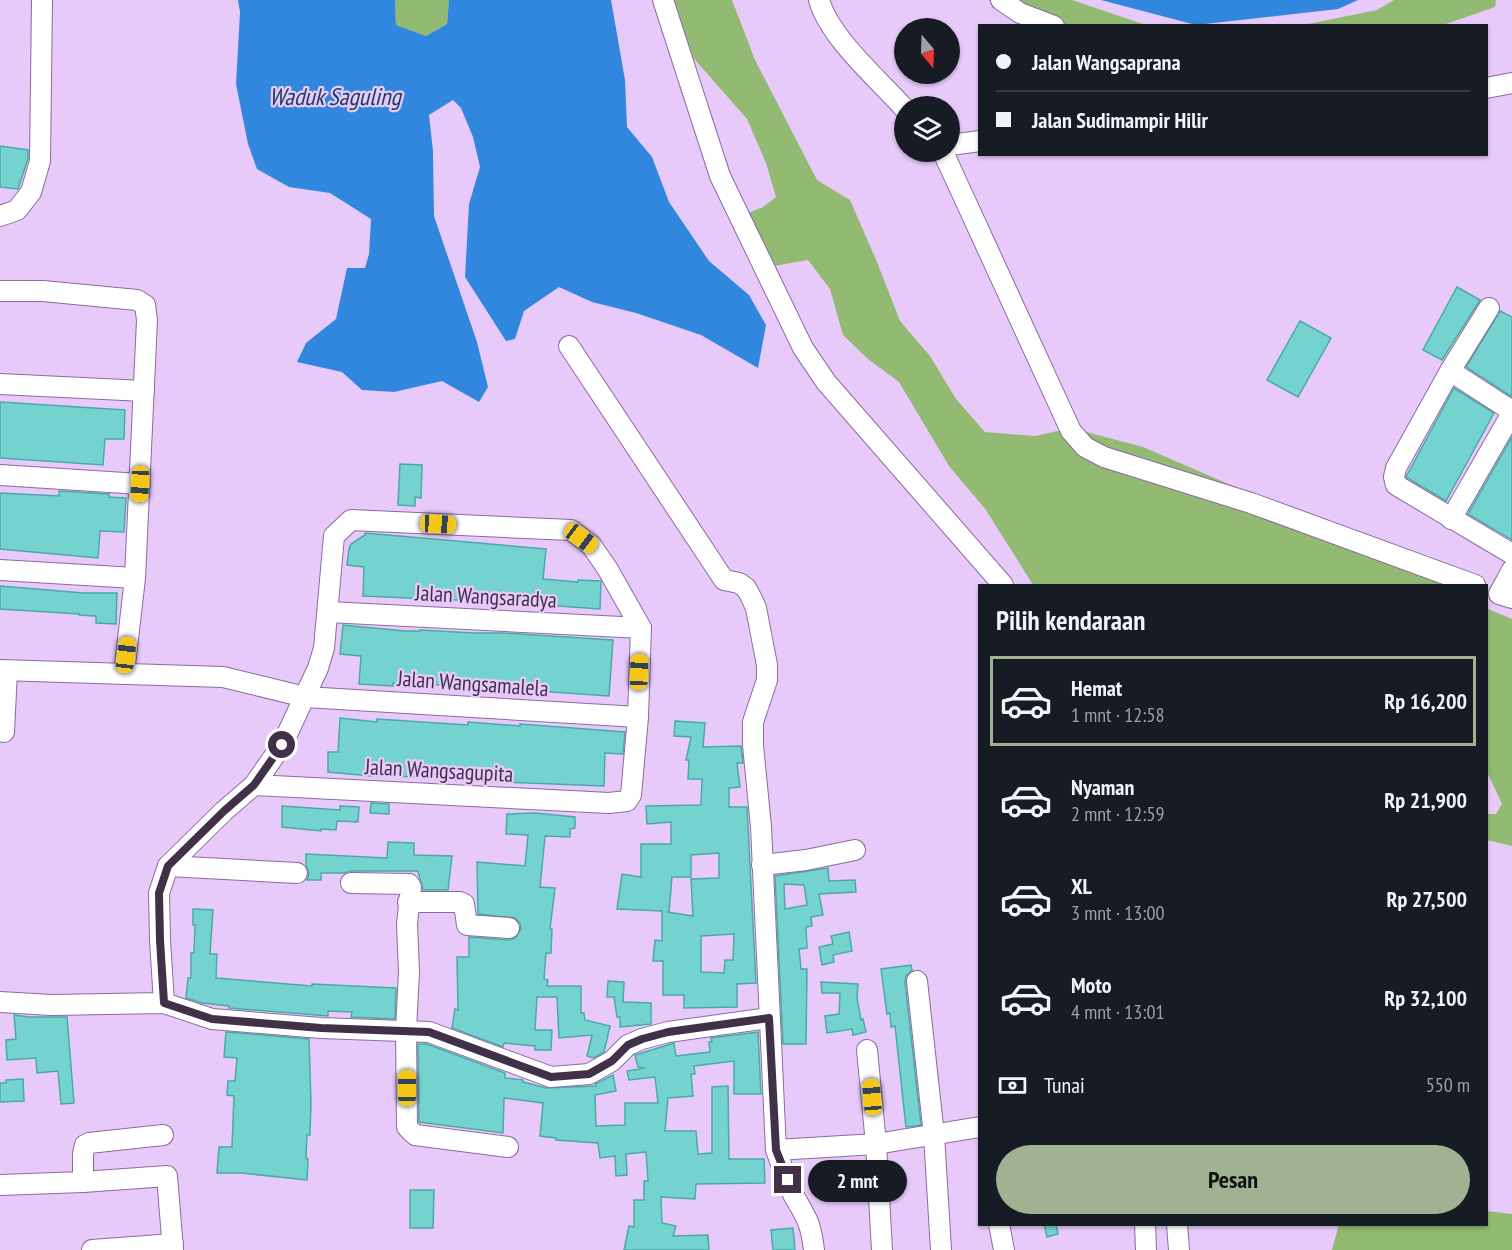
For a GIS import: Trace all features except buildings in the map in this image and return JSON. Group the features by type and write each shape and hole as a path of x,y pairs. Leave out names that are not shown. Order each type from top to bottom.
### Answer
{"street":[{"path":"0,216 16,210 31,192 40,161 42,0"},
{"path":"663,0 720,176 803,348 826,381 1002,584"},
{"path":"819,0 826,20 839,38 894,97"},
{"path":"1001,0 1020,13 1049,24"},
{"path":"1488,88 1512,84"},
{"path":"960,144 978,141"},
{"path":"948,162 1071,431 1085,447 1104,457 1251,503 1472,584"},
{"path":"0,291 43,291 136,300 145,306 147,320 135,578 124,674"},
{"path":"1489,308 1449,371 1396,468 1394,477 1396,485 1512,554"},
{"path":"569,346 724,580 739,583 746,588 756,608 768,664 767,680 753,722 753,745 762,865 776,1150 794,1195 812,1229 814,1250"},
{"path":"1449,371 1512,412 1452,519"},
{"path":"0,384 144,392"},
{"path":"0,475 140,484"},
{"path":"164,998 159,893 168,866 254,785 282,745 318,668 324,648 334,536 351,519 571,531 591,545 607,568 641,628 638,717"},
{"path":"0,570 135,578"},
{"path":"1499,594 1512,570"},
{"name":"Jalan Wangsaradya","path":"328,612 641,628"},
{"path":"3,671 4,732"},
{"name":"Jalan Wangsamalela","path":"3,671 224,677 306,697 638,717"},
{"name":"Jalan Wangsagupita","path":"254,785 621,804 631,795 638,717"},
{"path":"762,865 806,860 855,850"},
{"path":"168,866 297,873"},
{"path":"351,883 409,884 411,887 407,924 409,972 406,1030 407,1127 415,1135 508,1147"},
{"path":"408,902 460,902 464,904 467,925 509,928"},
{"path":"917,981 934,1135 941,1250"},
{"path":"0,1002 51,1005 164,998 212,1019 330,1028 429,1032 551,1077 589,1074 612,1061 628,1045 642,1039 668,1032 769,1018"},
{"path":"867,1050 876,1144 882,1250"},
{"path":"776,1150 876,1144 978,1127"},
{"path":"83,1182 82,1154 85,1145 163,1135"},
{"path":"0,1185 167,1176 173,1247 92,1250"},
{"path":"999,1226 1004,1250"},
{"path":"1145,1226 1146,1250"},
{"path":"1177,1226 1179,1250"}],"green space":[{"path":"395,0 449,0 447,24 426,36 396,25"},
{"path":"668,0 732,0 755,60 817,180 850,200 900,321 930,356 956,399 985,432 1035,436 1071,428 1143,447 1354,538 1441,584 1032,584 986,510 949,466 899,382 868,359 843,335 830,289 808,260 768,267 743,215 763,207 776,197 766,163 747,119 682,45"},
{"path":"988,0 1072,0 1143,24 1034,24"},
{"path":"1394,0 1496,0 1495,7 1446,24 1308,24 1377,10"},
{"path":"1488,609 1512,619 1512,846 1488,840 1488,814 1496,814 1502,804 1488,774"},
{"path":"1488,1211 1512,1214 1512,1250 1332,1250 1338,1226 1488,1226"}],"water":[{"name":"Waduk Saguling","path":"238,0 395,0 396,25 426,36 447,24 449,0 611,0 625,80 627,127 652,157 669,202 709,261 749,295 766,325 758,368 701,335 636,313 592,302 559,287 524,311 515,339 506,341 465,277 469,204 480,167 473,137 461,108 453,100 429,115 433,151 434,216 477,342 488,387 479,402 442,381 394,392 362,390 342,372 297,362 306,343 336,319 347,268 365,268 369,254 371,219 330,193 289,187 257,169 248,144 236,84 240,12"},
{"path":"1101,0 1358,0 1338,9 1192,24"}],"route":[{"path":"282,745 254,785 168,866 159,893 164,1003 212,1019 321,1028 429,1032 551,1077 589,1074 612,1061 628,1045 642,1039 668,1032 769,1018 776,1150 788,1180"}]}
